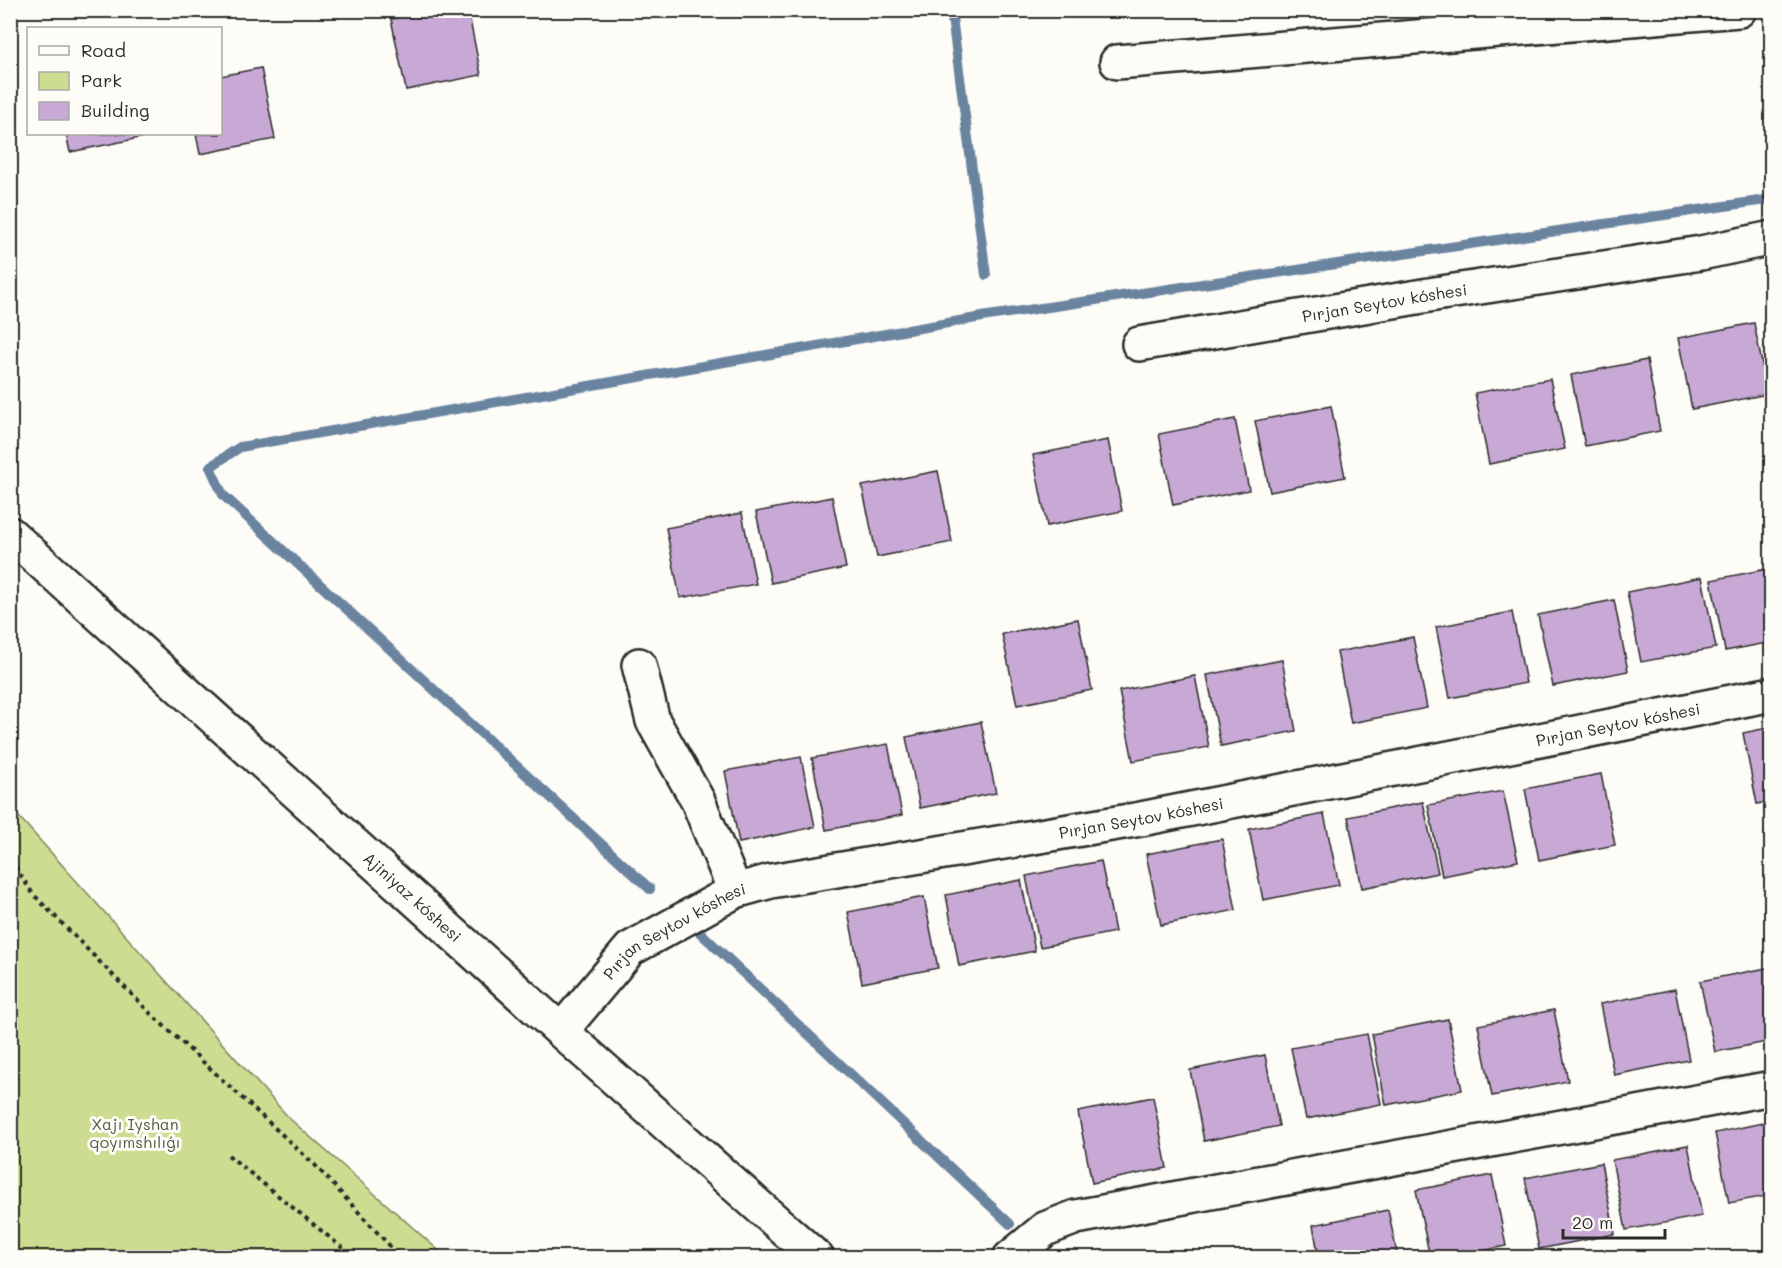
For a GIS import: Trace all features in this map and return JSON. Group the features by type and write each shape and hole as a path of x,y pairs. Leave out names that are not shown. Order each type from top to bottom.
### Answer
{"street":[{"path":"1118,62 1739,10"},
{"name":"Pırjan Seytov kóshesi","path":"1139,345 1435,294 1701,253 1772,238"},
{"name":"Ajiniyaz kóshesi","path":"10,534 561,1031 817,1257"},
{"path":"639,665 653,721 698,801 735,891"},
{"name":"Pırjan Seytov kóshesi","path":"561,1031 630,949 735,891 771,881 1141,819 1772,694"},
{"path":"1010,1257 1045,1229 1076,1217 1772,1088"}],"path":[{"path":"10,859 33,894 151,1014 315,1165 401,1257"},
{"path":"228,1155 355,1257"}],"green space":[{"name":"Xajı Iyshan qoyımshılıǵı","path":"11,808 290,1119 446,1257 11,1257"}],"building":[{"path":"433,10 468,10 481,75 406,90 391,19"},
{"path":"261,68 275,139 200,154 196,135 222,135 222,76"},
{"path":"66,135 145,135 145,137 70,152"},
{"path":"1754,323 1768,394 1692,409 1678,338"},
{"path":"1647,360 1660,431 1585,446 1571,375"},
{"path":"1550,379 1565,449 1489,464 1475,393"},
{"path":"1331,406 1345,477 1270,492 1255,421"},
{"path":"1235,419 1249,490 1173,505 1159,434"},
{"path":"1108,440 1122,511 1047,526 1033,455"},
{"path":"938,471 952,542 877,557 862,486"},
{"path":"832,497 846,568 771,583 756,512"},
{"path":"742,513 756,584 680,598 666,528"},
{"path":"1772,568 1772,642 1725,651 1711,580"},
{"path":"1702,577 1716,648 1641,662 1627,592"},
{"path":"1614,600 1628,671 1553,686 1538,615"},
{"path":"1512,612 1526,683 1450,698 1436,627"},
{"path":"1078,619 1092,690 1017,705 1002,634"},
{"path":"1413,637 1427,708 1351,723 1337,652"},
{"path":"1282,660 1296,731 1221,746 1207,675"},
{"path":"1195,676 1209,747 1133,761 1119,691"},
{"path":"981,722 996,793 920,808 906,737"},
{"path":"1772,727 1772,801 1757,804 1743,733"},
{"path":"888,744 902,815 826,830 812,758"},
{"path":"801,757 815,827 739,843 725,771"},
{"path":"1601,774 1615,845 1539,860 1525,789"},
{"path":"1503,791 1518,861 1442,876 1428,805"},
{"path":"1423,802 1438,873 1362,888 1348,817"},
{"path":"1324,814 1339,885 1263,900 1249,829"},
{"path":"1222,839 1236,910 1161,925 1146,854"},
{"path":"1101,861 1115,932 1040,947 1026,876"},
{"path":"1021,880 1035,951 959,966 946,895"},
{"path":"924,897 938,968 862,983 848,912"},
{"path":"1772,967 1772,1041 1715,1052 1700,981"},
{"path":"1675,989 1689,1060 1614,1075 1600,1004"},
{"path":"1554,1010 1568,1081 1492,1096 1478,1025"},
{"path":"1448,1019 1462,1090 1386,1105 1372,1034"},
{"path":"1367,1034 1381,1104 1306,1119 1291,1048"},
{"path":"1265,1055 1279,1126 1204,1141 1190,1070"},
{"path":"1153,1097 1167,1168 1092,1183 1078,1112"},
{"path":"1772,1121 1772,1195 1729,1203 1715,1133"},
{"path":"1688,1145 1702,1216 1626,1230 1612,1160"},
{"path":"1601,1163 1615,1234 1539,1249 1525,1178"},
{"path":"1492,1175 1506,1246 1447,1258 1430,1258 1416,1190"},
{"path":"1388,1210 1398,1258 1319,1258 1313,1225"}],"waterway":[{"path":"951,10 986,275"},
{"path":"650,889 223,495 210,467 240,447 988,316 1772,199"},
{"path":"690,923 1010,1224"}]}
